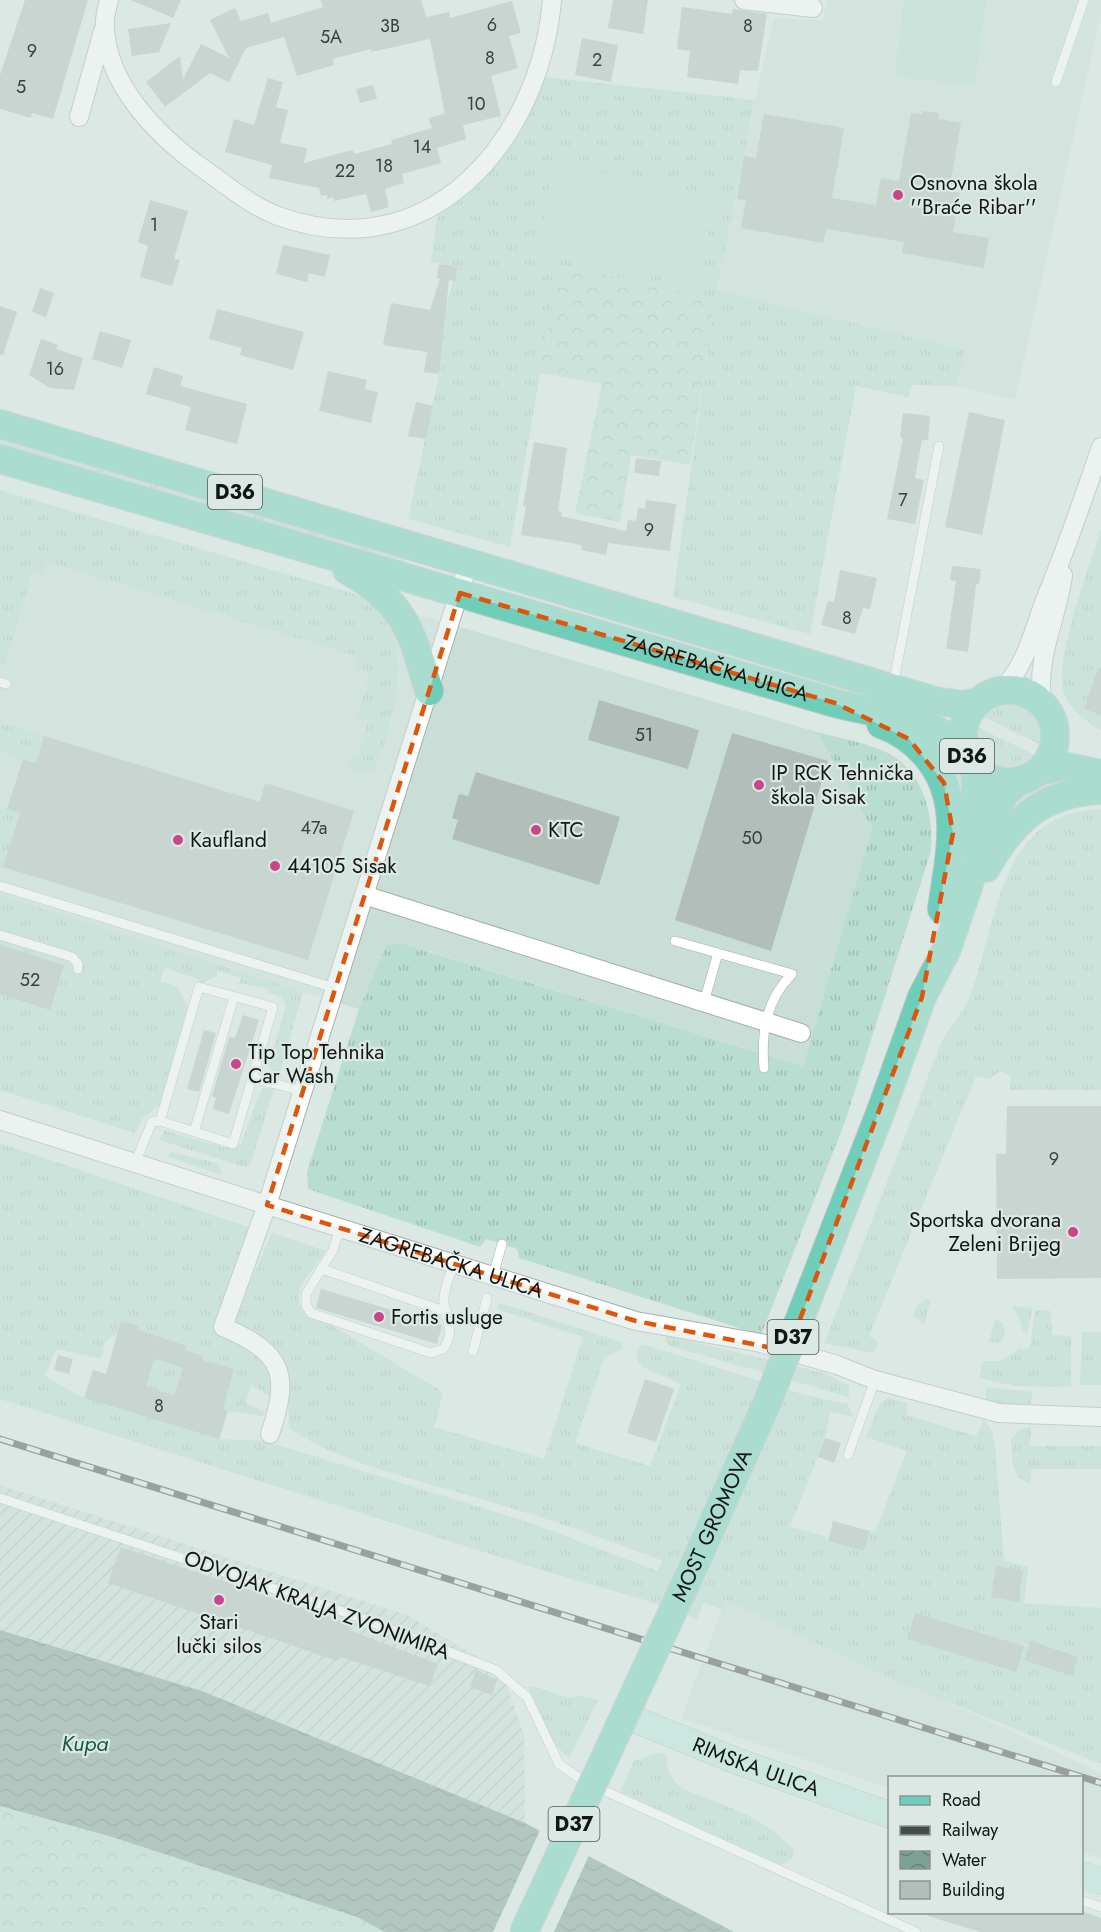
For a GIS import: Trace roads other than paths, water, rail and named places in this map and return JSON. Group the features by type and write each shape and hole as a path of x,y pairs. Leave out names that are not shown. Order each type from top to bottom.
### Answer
{"main road":[{"name":"ZAGREBAČKA ULICA","path":"0,423 892,689 950,704 989,696"},
{"name":"ZAGREBAČKA ULICA","path":"0,459 835,703 933,729 951,736 970,760"},
{"path":"324,553 337,565 368,581 398,609 411,634 429,691"},
{"name":"D36","path":"1043,703 1023,691 989,696 963,726 962,740 970,760 994,780 1029,776 1063,766 1101,774"},
{"path":"835,703 889,727 909,739 937,768 950,799 953,833 953,904"},
{"path":"953,904 1004,794 1050,759 1055,745 1056,730 1043,703"},
{"path":"1056,730 1068,742 1101,755"},
{"path":"953,904 974,813 977,782 970,760"},
{"path":"953,904 1024,817 1065,794 1101,790"},
{"name":"MOST GROMOVA","path":"524,1932 767,1403 881,1111 922,997 926,961 953,904"},
{"name":"RIMSKA ULICA","path":"624,1715 801,1786 888,1814"},
{"path":"1083,1875 1101,1881"}],"street":[{"path":"79,117 105,26 109,0"},
{"path":"105,26 113,63 133,101 161,134 186,156 257,207 278,216 337,228 368,228 391,226 415,218 456,191 490,158 505,138 529,89 550,26 552,0"},
{"path":"744,0 813,8"},
{"path":"989,696 1015,674 1025,654 1067,549 1101,447"},
{"path":"1043,703 1040,693 1043,661 1062,584 1067,549"},
{"path":"270,1434 280,1403 281,1385 277,1365 262,1347 223,1327 262,1226 469,561"},
{"path":"364,896 801,1033"},
{"name":"ZAGREBAČKA ULICA","path":"0,1120 636,1321 760,1343 837,1365 875,1380 1009,1416 1101,1417"}],"lane":[{"path":"1056,82 1084,0"},
{"path":"892,689 939,446"},
{"path":"0,886 335,988"},
{"path":"0,935 72,957 77,960 78,969"},
{"path":"675,941 792,974 774,996 762,1034 764,1068"},
{"path":"704,1002 718,953"},
{"path":"135,1163 152,1122 160,1121 233,1144 273,1007 200,987 160,1121"},
{"path":"194,1131 234,997"},
{"path":"252,1078 303,1091"},
{"path":"340,1228 333,1250 306,1294 306,1305 311,1313 431,1353 440,1351 446,1345 450,1328 444,1296 454,1264"},
{"path":"493,1276 502,1245"},
{"path":"322,1269 447,1312"},
{"path":"473,1351 486,1298"},
{"path":"848,1455 875,1380"},
{"name":"ODVOJAK KRALJA ZVONIMIRA","path":"0,1498 353,1615 496,1670 527,1697 559,1764 583,1781 888,1913"},
{"path":"1083,1901 1101,1907"},
{"name":"ODVOJAK KRALJA ZVONIMIRA","path":"894,1916 916,1932"}],"water":[{"name":"Kupa","path":"0,1630 202,1691 525,1823 734,1932 385,1932 357,1917 109,1836 0,1806"}],"railway":[{"path":"0,1439 1079,1776"},
{"path":"1083,1777 1101,1783"}],"place":[{"name":"Osnovna škola ''Braće Ribar''","path":"898,195"},
{"name":"IP RCK Tehnička škola Sisak","path":"759,785"},
{"name":"KTC","path":"536,830"},
{"name":"Kaufland","path":"178,840"},
{"name":"44105 Sisak","path":"275,866"},
{"name":"Tip Top Tehnika Car Wash","path":"236,1064"},
{"name":"Sportska dvorana Zeleni Brijeg","path":"1073,1232"},
{"name":"Fortis usluge","path":"379,1317"},
{"name":"Stari lučki silos","path":"219,1600"}]}
